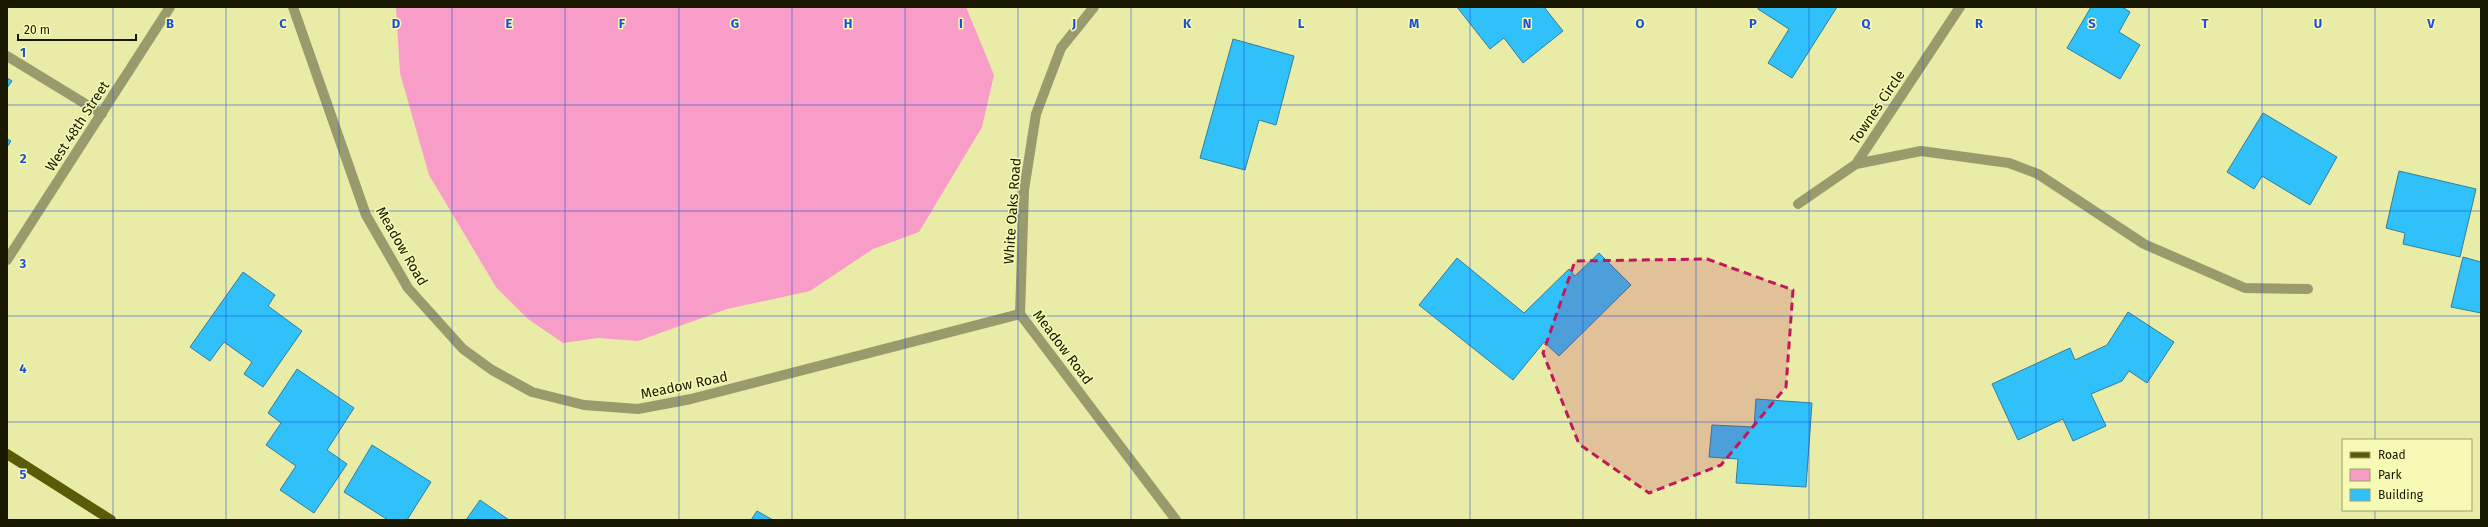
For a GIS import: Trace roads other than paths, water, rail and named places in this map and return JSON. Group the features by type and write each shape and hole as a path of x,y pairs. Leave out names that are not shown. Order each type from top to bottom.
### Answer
{"main road":[{"path":"7,454 111,520"}],"street":[{"name":"West 48th Street","path":"7,260 170,7"},
{"name":"Meadow Road","path":"293,7 366,215 408,288 463,349 492,370 532,392 584,405 638,409 691,399 1020,314 1176,520"},
{"name":"White Oaks Road","path":"1020,314 1024,190 1036,114 1061,48 1094,7"},
{"name":"Townes Circle","path":"1798,204 1856,164 1960,7"},
{"path":"7,56 102,114"},
{"path":"1856,164 1921,152 2009,163 2038,174 2144,244 2245,288 2308,289"}]}
